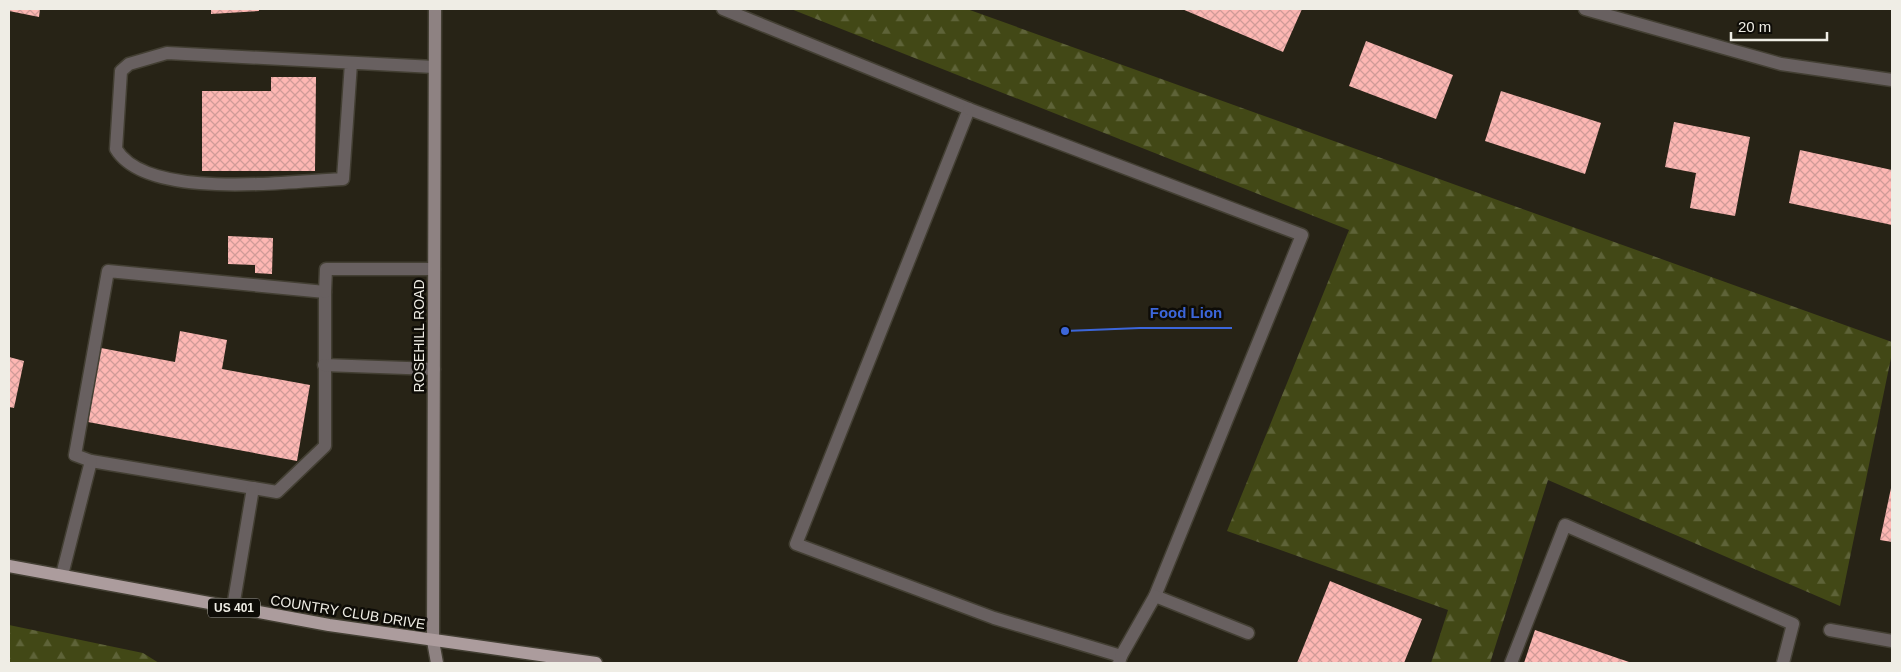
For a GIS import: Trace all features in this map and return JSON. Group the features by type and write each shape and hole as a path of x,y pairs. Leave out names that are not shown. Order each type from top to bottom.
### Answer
{"main road":[{"name":"ROSEHILL ROAD","path":"435,9 433,641 437,663"},
{"name":"COUNTRY CLUB DRIVE","path":"9,566 233,608 433,641 596,663"}],"street":[{"path":"723,9 970,109 1302,235 1155,596 1120,660 994,618 796,544 970,109"},
{"path":"1585,9 1781,64 1892,80"},
{"path":"351,63 343,179 206,185 150,176 122,160 116,149 119,78 121,71 129,64 167,53 434,67"},
{"path":"325,292 108,271 75,455 91,461 277,492 325,446 326,269 434,268"},
{"path":"324,365 434,369"},
{"path":"62,575 91,461"},
{"path":"233,608 253,488"},
{"path":"1511,663 1565,525 1793,624 1783,663"},
{"path":"1155,596 1248,633"},
{"path":"1830,630 1892,641"}],"green space":[{"path":"791,9 967,9 1892,342 1892,353 1840,606 1548,480 1490,663 1431,663 1448,610 1227,531 1349,230"},
{"path":"9,625 143,653 159,663 9,663"}],"building":[{"path":"9,9 40,9 39,17 9,11"},
{"path":"211,9 259,9 259,11 211,14"},
{"path":"1182,9 1302,9 1283,52"},
{"path":"1366,41 1453,75 1436,119 1349,86"},
{"path":"271,77 316,77 315,171 202,171 202,91 271,91"},
{"path":"1501,91 1601,123 1585,174 1485,141"},
{"path":"1674,122 1750,137 1735,216 1690,208 1696,173 1665,167"},
{"path":"1800,150 1892,170 1892,225 1789,203"},
{"path":"228,236 273,238 272,274 255,273 255,265 228,264"},
{"path":"180,331 227,340 222,369 310,385 297,461 88,422 101,348 175,362"},
{"path":"9,357 24,361 14,408 9,407"},
{"path":"1892,488 1892,542 1880,540"},
{"path":"1330,581 1422,619 1404,663 1297,663"},
{"path":"1535,630 1632,663 1524,663"}],"place":[{"name":"Food Lion","path":"1065,331"}]}
